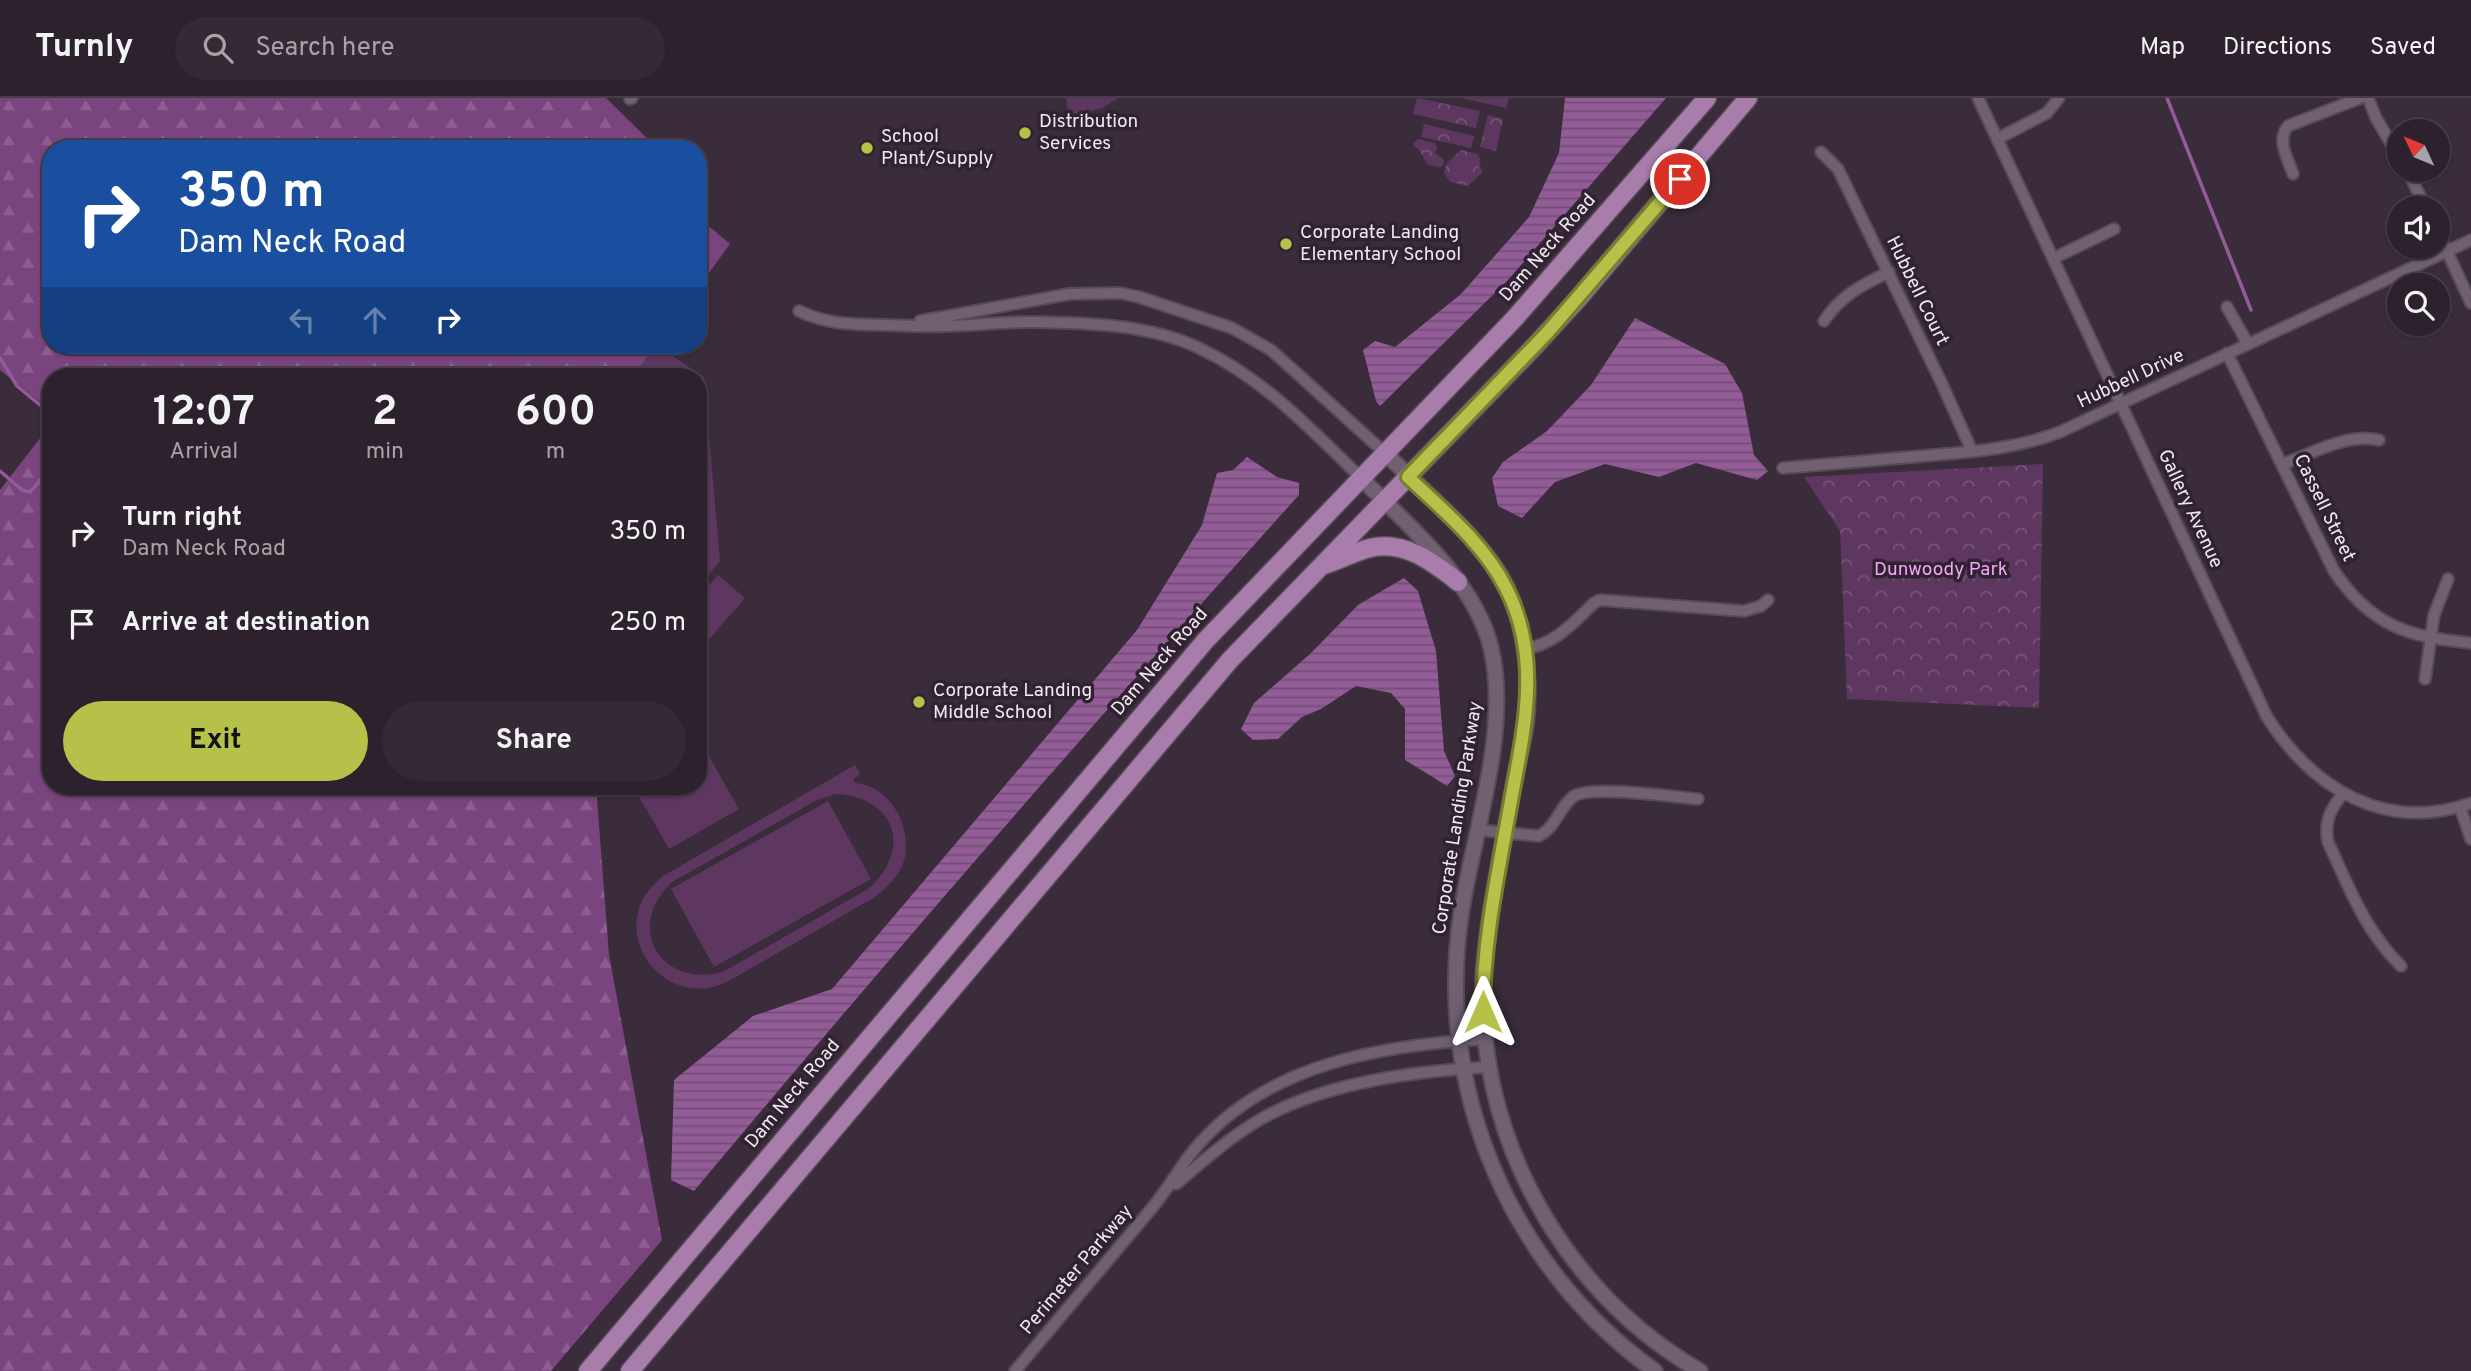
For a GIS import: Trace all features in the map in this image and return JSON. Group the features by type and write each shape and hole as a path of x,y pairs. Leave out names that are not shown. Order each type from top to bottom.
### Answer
{"main road":[{"name":"Dam Neck Road","path":"588,1371 1206,640 1523,309 1707,98"},
{"path":"630,1371 1230,660 1577,300 1748,98"},
{"path":"1321,566 1371,548 1394,547 1423,556 1458,582"}],"street":[{"name":"Gallery Avenue","path":"1978,98 2267,717 2294,755 2324,782 2363,803 2394,811 2430,812 2466,805"},
{"path":"1997,139 2047,113 2059,98"},
{"path":"2293,174 2282,142 2288,126 2360,98"},
{"path":"2368,98 2387,137"},
{"name":"Hubbell Court","path":"1821,152 1838,169 1972,452"},
{"path":"2054,258 2114,229"},
{"name":"Hubbell Drive","path":"2450,250 2471,240"},
{"path":"2450,258 2471,303"},
{"name":"Hubbell Drive","path":"1783,468 1972,452 2038,441 2430,259"},
{"path":"1824,321 1840,300 1851,291 1889,272"},
{"name":"Corporate Landing Parkway","path":"893,324 1069,294 1120,293 1225,325 1261,344 1291,366 1385,453 1480,548 1507,589 1518,619 1527,675 1526,727 1489,921 1483,976 1489,1067 1499,1111 1513,1154 1539,1208 1563,1247 1604,1296 1633,1323 1700,1371"},
{"path":"2227,307 2248,344"},
{"name":"Corporate Landing Parkway","path":"799,311 836,322 937,327 1030,322 1097,324 1143,331 1198,348 1253,380 1282,402 1428,545 1458,582 1479,615 1486,633 1497,689 1494,735 1457,947 1455,986 1463,1069 1492,1167 1519,1223 1538,1253 1582,1309 1615,1341 1654,1371"},
{"name":"Cassell Street","path":"2227,353 2334,571 2353,596 2386,622 2406,632 2430,639 2471,643"},
{"path":"2283,464 2348,440 2379,440"},
{"path":"2425,679 2436,606 2448,579"},
{"path":"1524,649 1539,647 1560,636 1600,600 1744,611 1761,606 1768,600"},
{"path":"1478,830 1542,835 1553,825 1568,802 1583,792 1698,799"},
{"path":"2343,794 2329,815 2326,834 2328,842 2366,923 2385,951 2401,966"},
{"path":"2466,805 2471,839"},
{"name":"Perimeter Parkway","path":"1015,1371 1166,1192 1198,1144 1244,1105 1295,1076 1352,1056 1388,1049 1486,1040"},
{"name":"Perimeter Parkway","path":"1166,1192 1230,1139 1287,1106 1364,1082 1489,1067"}],"green space":[{"path":"0,98 606,98 649,140 42,140 42,354 649,354 639,368 42,368 42,404 0,370"},
{"path":"1066,98 1118,98 1102,108 1069,118"},
{"path":"1417,98 1480,111 1476,128 1413,114"},
{"path":"1462,98 1509,98 1506,108"},
{"path":"1488,115 1503,119 1496,151 1480,147"},
{"path":"1424,124 1474,136 1471,148 1421,137"},
{"path":"1419,139 1435,143 1435,153 1444,160 1443,165 1428,165 1414,146 1414,142"},
{"path":"1461,150 1478,154 1481,160 1479,166 1483,172 1468,186 1450,182 1444,173 1446,164"},
{"path":"707,225 730,244 707,276"},
{"path":"649,354 670,354 690,368 639,368"},
{"path":"707,412 720,561 707,576"},
{"path":"42,436 42,795 597,795 609,955 662,1240 551,1371 0,1371 0,490"},
{"name":"Dunwoody Park","path":"2043,464 2039,708 1847,699 1840,531 1804,477"},
{"path":"718,575 745,598 707,642 707,588"},
{"path":"707,753 739,809 669,849 638,795 707,795"},
{"path":"855,765 860,774 853,779 855,783 878,791 888,799 905,832 905,857 900,869 875,897 727,982 709,988 691,988 663,977 652,967 638,942 636,927 639,907 663,876","holes":["836,794 856,797 873,805 884,815 891,828 893,843 890,858 882,874 868,889 723,972 701,975 682,971 667,962 656,950 650,934 651,917 658,899 672,882 817,800"]},
{"path":"828,801 871,879 714,967 671,889"}],"shaded area":[{"path":"1565,98 1666,98 1507,281 1380,406 1376,401 1363,350 1375,341 1395,347 1461,294 1529,217 1559,153"},
{"path":"1635,318 1725,364 1742,393 1754,455 1768,471 1757,480 1696,463 1659,477 1605,464 1555,482 1522,518 1498,506 1492,478 1503,462 1547,431 1591,385"},
{"path":"1247,457 1277,477 1299,483 1299,495 993,840 694,1191 671,1180 674,1080 753,1016 832,989 1137,630 1202,525 1217,473 1233,470"},
{"path":"1404,578 1418,591 1436,651 1444,751 1455,776 1447,786 1405,760 1405,709 1391,693 1356,686 1321,709 1302,717 1278,739 1253,740 1241,729 1254,703 1310,654 1358,605"}],"waterway":[{"path":"2167,98 2251,310"},
{"path":"0,358 17,386 42,407"},
{"path":"0,471 22,490 30,492 42,478"}],"place":[{"name":"Distribution Services","path":"1025,133"},
{"name":"School Plant/Supply","path":"867,148"},
{"name":"Corporate Landing Elementary School","path":"1286,244"},
{"name":"Corporate Landing Middle School","path":"919,702"}],"route":[{"path":"1483,1012 1483,976 1489,921 1526,727 1527,675 1524,649 1518,619 1507,589 1495,568 1480,548 1408,477 1547,333 1680,179"}]}
